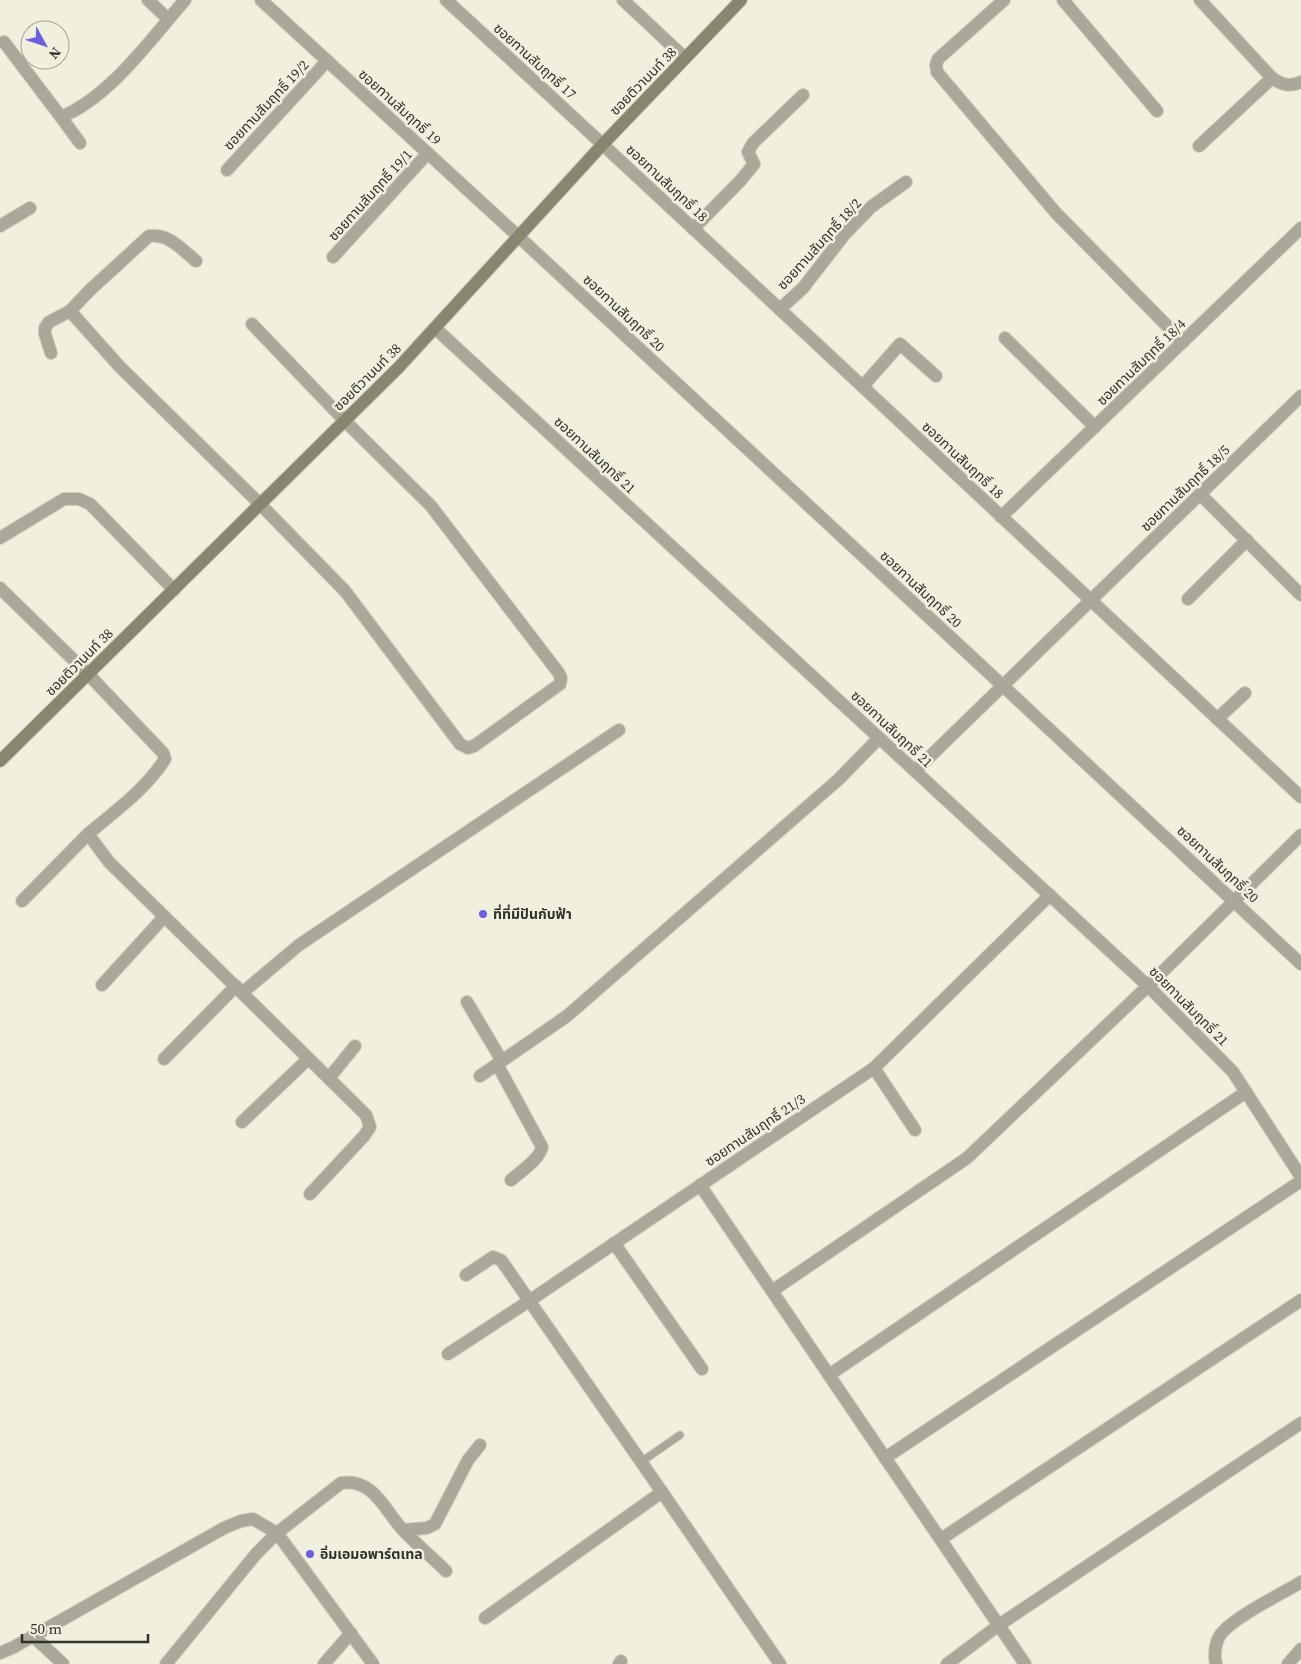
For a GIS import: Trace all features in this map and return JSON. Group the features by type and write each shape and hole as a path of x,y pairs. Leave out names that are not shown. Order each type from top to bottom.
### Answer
{"street":[{"path":"148,0 168,19"},
{"path":"61,117 76,111 109,87 185,0"},
{"name":"ซอยทานสัมฤทธิ์ 19","path":"261,0 519,236"},
{"name":"ซอยทานสัมฤทธิ์ 17","path":"446,0 604,144"},
{"path":"623,0 685,58"},
{"name":"ซอยติวานนท์ 38","path":"0,760 400,367 604,144 741,0"},
{"path":"1004,0 938,59 937,72 1056,213 1183,342"},
{"path":"1063,0 1157,111"},
{"path":"1200,0 1272,78 1281,85 1290,86 1301,82"},
{"path":"4,42 80,143"},
{"name":"ซอยทานสัมฤทธิ์ 19/2","path":"226,170 327,61"},
{"path":"1199,146 1272,78"},
{"path":"694,229 754,164 748,152 753,143 803,95"},
{"name":"ซอยทานสัมฤทธิ์ 18","path":"604,144 1301,797"},
{"name":"ซอยทานสัมฤทธิ์ 19/1","path":"334,256 428,153"},
{"name":"ซอยทานสัมฤทธิ์ 18/2","path":"780,309 803,288 844,235 872,207 906,182"},
{"path":"0,226 30,208"},
{"name":"ซอยทานสัมฤทธิ์ 18/4","path":"1001,517 1301,228"},
{"path":"51,354 45,334 45,328 50,322 70,311 90,290 150,236 160,235 170,240 196,261"},
{"name":"ซอยทานสัมฤทธิ์ 20","path":"519,236 1301,964"},
{"path":"70,311 120,367 260,504 345,591 460,744 468,748 474,746 560,684 561,678 558,672 431,506 345,421 252,324"},
{"name":"ซอยทานสัมฤทธิ์ 21","path":"435,328 1148,986 1233,1072 1301,1177"},
{"path":"1005,338 1095,427"},
{"path":"863,386 900,344 936,376"},
{"name":"ซอยทานสัมฤทธิ์ 18/5","path":"915,771 1300,398"},
{"path":"1200,494 1301,595"},
{"path":"0,538 64,499 79,499 90,504 174,590"},
{"path":"1188,599 1247,540"},
{"path":"0,588 88,674 163,753 165,759 160,767 128,800 88,834 22,901"},
{"path":"1217,719 1245,693"},
{"path":"164,1059 239,989 299,945 618,730"},
{"path":"480,1076 567,1016 838,779 879,738"},
{"path":"88,834 109,862 366,1115 370,1127 364,1136 310,1194"},
{"path":"772,1291 967,1158 1148,986 1301,835"},
{"name":"ซอยทานสัมฤทธิ์ 21/3","path":"448,1354 874,1068 1050,895"},
{"path":"102,985 164,917"},
{"path":"467,1002 542,1146 541,1152 511,1180"},
{"path":"329,1078 355,1046"},
{"path":"242,1122 308,1060"},
{"path":"874,1068 914,1130"},
{"path":"829,1375 1246,1092"},
{"path":"886,1458 1301,1181"},
{"path":"700,1185 1025,1664"},
{"path":"614,1243 702,1370"},
{"path":"466,1275 493,1257 501,1260 780,1664"},
{"path":"940,1539 1301,1300"},
{"path":"947,1664 999,1625 1301,1423"},
{"path":"402,1530 427,1528 435,1524 466,1464 480,1445"},
{"path":"166,1664 256,1554 277,1533 341,1483 350,1482 366,1488 381,1500 402,1530 446,1571"},
{"path":"485,1618 662,1492"},
{"path":"0,1653 224,1528 241,1520 253,1519 277,1533 373,1664"},
{"path":"1216,1664 1216,1644 1219,1636 1225,1630 1238,1620 1301,1582"},
{"path":"324,1664 351,1633"},
{"path":"33,1636 63,1664"},
{"path":"1288,1664 1301,1649"}],"lane":[{"path":"641,1462 680,1435"}],"place":[{"name":"ที่ที่มีปันกับฟ้า","path":"483,914"},
{"name":"อิ่มเอมอพาร์ตเทล","path":"310,1554"}]}
